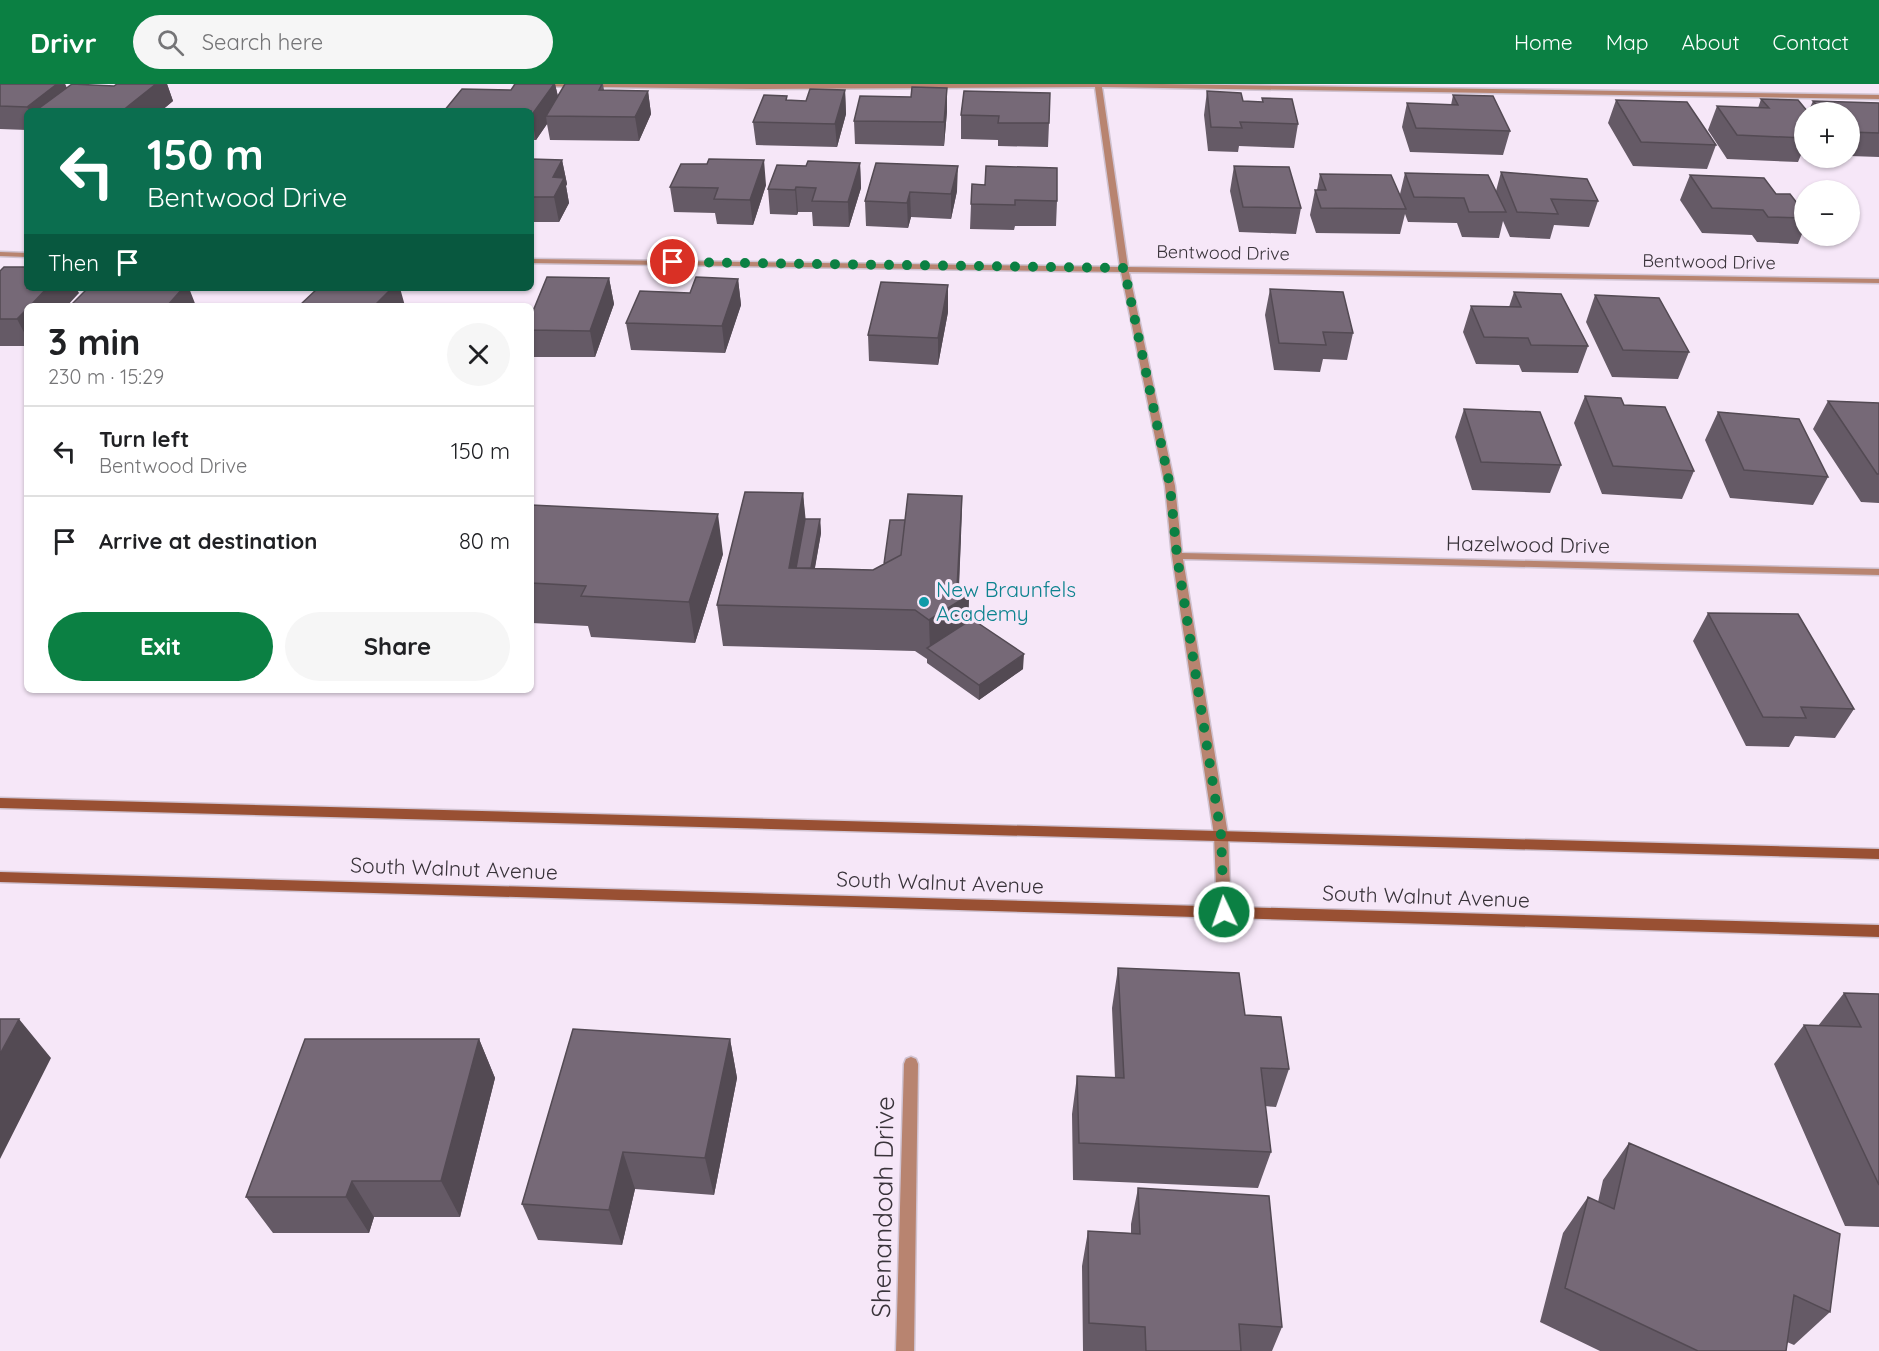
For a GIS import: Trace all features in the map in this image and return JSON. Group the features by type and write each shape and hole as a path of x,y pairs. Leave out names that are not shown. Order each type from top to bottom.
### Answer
{"street":[{"path":"517,84 752,87 1098,85 1879,97"},
{"path":"1098,85 1124,268 1170,486 1177,556 1221,835 1224,912"},
{"path":"0,254 24,255"},
{"name":"Bentwood Drive","path":"534,261 1879,281"},
{"name":"Hazelwood Drive","path":"1177,556 1879,572"},
{"path":"0,802 1879,854"},
{"name":"South Walnut Avenue","path":"0,877 1879,930"},
{"name":"Shenandoah Drive","path":"905,1351 911,1064"}],"building":[{"path":"0,84 57,84 27,107 0,106"},
{"path":"72,84 114,86 117,84 156,84 126,108 39,108"},
{"path":"515,84 554,84 534,112 534,108 446,108 462,89 511,90"},
{"path":"565,84 602,84 599,90 648,91 635,117 546,116"},
{"path":"912,87 947,88 944,122 854,121 860,96 911,97"},
{"path":"810,89 845,90 835,124 753,122 764,95 787,96 786,100 806,101"},
{"path":"964,91 1050,93 1049,123 998,123 999,116 961,115"},
{"path":"1207,91 1241,93 1243,101 1263,102 1262,98 1292,99 1298,124 1240,122 1242,128 1211,127"},
{"path":"1453,95 1493,96 1510,131 1416,128 1407,103 1458,105"},
{"path":"1761,99 1798,100 1800,102 1794,102 1794,138 1737,135 1717,106 1769,108"},
{"path":"1616,100 1687,102 1716,145 1641,142"},
{"path":"1860,102 1879,103 1879,133 1860,132"},
{"path":"534,159 562,160 553,177 564,178 554,197 534,197"},
{"path":"709,159 764,160 750,200 714,199 718,188 670,187 681,164 707,164"},
{"path":"808,161 860,163 848,202 812,201 816,188 768,189 777,165 806,166"},
{"path":"876,163 958,166 951,194 910,192 907,203 865,201"},
{"path":"986,166 1057,168 1057,201 1015,200 1015,205 971,204 972,184 985,185"},
{"path":"1234,166 1289,167 1301,208 1243,207"},
{"path":"1501,172 1587,179 1598,201 1551,199 1558,214 1517,212"},
{"path":"1405,173 1488,175 1506,212 1469,212 1464,198 1414,197"},
{"path":"1320,174 1391,175 1406,209 1321,208 1315,190 1326,190"},
{"path":"1690,175 1764,178 1776,194 1790,194 1794,199 1794,218 1768,217 1763,210 1712,208"},
{"path":"4,267 24,267 24,291 44,291 33,303 24,303 24,312 17,319 0,319 0,271"},
{"path":"547,277 609,278 590,331 534,330 534,309"},
{"path":"696,277 738,279 722,326 626,323 640,291 690,293"},
{"path":"881,282 948,285 938,338 868,335"},
{"path":"1270,289 1343,292 1353,333 1323,332 1326,345 1279,343"},
{"path":"85,291 180,291 170,303 73,303"},
{"path":"315,291 389,291 377,303 302,303"},
{"path":"1514,292 1561,294 1588,346 1531,345 1528,338 1484,337 1471,306 1521,307"},
{"path":"1595,295 1659,298 1689,352 1623,350"},
{"path":"1585,396 1621,398 1624,405 1665,407 1694,471 1613,466"},
{"path":"1828,401 1879,403 1879,474 1877,474"},
{"path":"1464,409 1540,412 1561,465 1481,462"},
{"path":"1718,412 1799,419 1828,477 1744,470"},
{"path":"745,492 803,493 789,568 873,570 901,555 908,494 962,496 957,588 969,595 929,620 915,610 717,605"},
{"path":"534,505 718,514 689,602 581,596 586,586 534,583"},
{"path":"805,519 820,519 811,568 796,568"},
{"path":"890,520 905,520 901,555 884,564"},
{"path":"1708,613 1798,614 1854,709 1801,707 1806,718 1763,717"},
{"path":"972,619 1024,654 979,685 927,648"},
{"path":"1118,968 1239,973 1245,1015 1281,1017 1289,1069 1261,1068 1271,1152 1079,1143 1077,1076 1124,1078"},
{"path":"1844,993 1879,994 1879,1185 1804,1025 1861,1027"},
{"path":"0,1019 19,1019 0,1054"},
{"path":"573,1029 730,1039 705,1158 623,1152 609,1210 522,1204"},
{"path":"305,1039 479,1039 441,1181 352,1181 346,1197 246,1197"},
{"path":"1629,1143 1840,1234 1830,1312 1794,1295 1786,1351 1698,1351 1565,1288 1588,1197 1614,1209"},
{"path":"1138,1188 1269,1196 1282,1327 1239,1324 1241,1351 1146,1351 1145,1327 1089,1323 1088,1231 1140,1234"}],"place":[{"name":"New Braunfels Academy","path":"924,602"}],"route":[{"path":"673,262 1124,268 1170,486 1177,556 1221,835 1224,912"}]}
